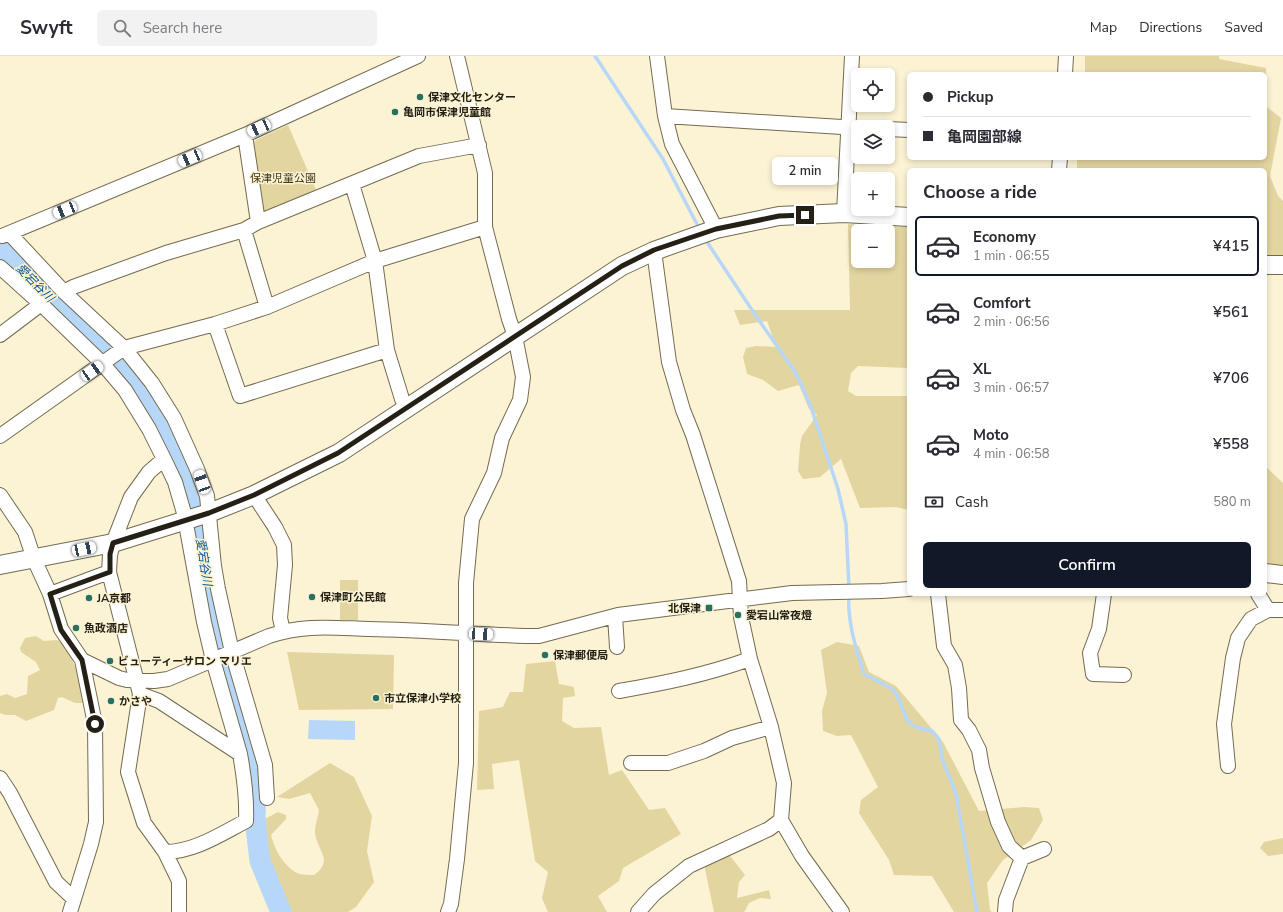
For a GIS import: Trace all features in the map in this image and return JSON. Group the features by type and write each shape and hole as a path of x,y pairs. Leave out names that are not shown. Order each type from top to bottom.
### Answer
{"main road":[{"path":"0,565 113,543 197,517 254,495 338,453 622,266 654,250 713,229 779,216 844,212 907,217"},
{"path":"1267,265 1283,265"},
{"path":"1267,573 1283,575"}],"street":[{"path":"267,798 265,765 223,656 204,622 197,517 207,496 197,469 174,418 152,383 122,349 3,235 245,135 418,56"},
{"path":"448,912 451,904 457,859 466,763 466,583 472,519 494,473 502,438 520,400 523,377 515,336 509,319 485,227 485,173 457,56"},
{"path":"657,56 665,116 672,144 713,229"},
{"path":"852,56 853,120"},
{"path":"1065,72 1066,56"},
{"path":"665,116 851,128"},
{"path":"895,129 907,130"},
{"path":"245,135 258,222"},
{"path":"64,292 73,287 166,254 244,230 258,222 419,156 479,145"},
{"path":"844,212 851,147"},
{"path":"352,184 375,261 387,350 406,408"},
{"path":"0,436 122,349 215,324 267,307 375,261 485,227"},
{"path":"244,230 267,307"},
{"path":"654,250 669,362 683,410 693,434 725,532 739,581 741,617 750,659 771,727 784,783 781,820 802,856 842,912"},
{"path":"0,267 105,362 125,390 149,429 175,482 197,517 214,566 223,656 244,776 247,804 246,821 194,847 176,852 165,852"},
{"path":"0,335 41,304"},
{"path":"215,324 240,396 387,350"},
{"path":"164,459 149,472 131,497 113,543 110,554 110,572 138,688 128,772 144,822 165,852 179,881 180,912"},
{"path":"0,495 25,532 34,559 50,594 61,630 82,660 95,724 96,822 91,844 72,906"},
{"path":"254,495 284,545 285,565 280,618 283,631"},
{"path":"50,594 110,572"},
{"path":"138,688 168,679 283,631 308,627 540,636 615,616 741,599 792,593 907,589"},
{"path":"938,596 944,646 955,665 957,673 961,720 969,730 980,750 982,768 998,822 1009,846 1022,858"},
{"path":"1104,596 1098,629 1090,653 1093,674 1124,675"},
{"path":"1259,596 1268,610"},
{"path":"1228,766 1224,724 1233,658 1238,638 1251,619 1268,610 1283,610"},
{"path":"615,616 617,647"},
{"path":"619,691 664,684 717,670 750,659"},
{"path":"82,660 138,688 240,754"},
{"path":"631,763 668,763 704,751 732,738 771,727"},
{"path":"0,778 10,793 56,882 72,906"},
{"path":"638,912 654,894 689,866 769,829 781,820"},
{"path":"1005,912 1006,900 1022,858 1044,849"}],"green space":[{"path":"1085,56 1219,56 1219,59 1266,68 1266,72 1085,72"},
{"path":"1267,107 1281,118 1270,176 1278,196 1283,201 1283,256 1267,256 1267,168 1077,168 1077,160 1267,160"},
{"name":"保津児童公園","path":"288,125 317,192 270,212 263,210 251,147 256,140"},
{"path":"848,224 851,224 851,268 895,268 895,226 907,227 907,368 858,366 851,373 848,391 856,396 907,396 907,510 896,507 860,508 841,459 820,477 803,479 798,471 800,445 802,436 817,415 809,409 799,385 778,391 763,380 747,374 743,357 746,348 756,346 776,347 767,321 740,325 734,310 850,310"},
{"path":"1267,468 1283,483 1283,568 1267,566"},
{"path":"340,580 358,580 358,620 340,620"},
{"path":"36,636 44,641 57,640 65,644 76,669 84,703 75,703 62,697 58,698 54,710 26,721 15,715 5,715 0,713 0,696 7,694 15,698 27,694 28,676 40,670 36,662 21,652 20,648 25,638"},
{"path":"837,642 859,646 869,672 896,686 943,742 979,811 1024,807 1039,808 1043,820 1031,840 1003,860 987,883 990,910 992,912 954,912 932,876 894,875 889,860 859,813 861,800 878,787 851,735 837,736 823,731 822,711 827,693 821,650"},
{"path":"287,652 394,655 393,709 299,710"},
{"path":"555,661 559,684 574,687 575,696 563,698 562,721 574,728 601,727 609,775 622,770 649,810 665,808 681,834 623,868 619,881 598,896 607,912 548,912 542,898 548,872 535,861 519,760 492,764 494,789 477,790 479,711 503,707 510,692 523,692 526,664"},
{"path":"330,763 354,777 372,816 367,851 374,882 356,907 348,912 291,912 275,886 263,843 261,821 278,812 286,815 286,819 271,835 277,851 286,865 295,872 314,875 320,870 324,860 315,832 319,810 310,793 289,799 277,797"},
{"path":"1283,838 1283,854 1268,856 1260,848 1264,842"},
{"path":"727,852 745,875 739,882 737,898 769,890 771,899 760,898 749,903 743,912 714,912 704,864"}],"water":[{"path":"309,720 355,721 355,740 308,739"}],"waterway":[{"path":"595,56 663,159 700,230"},
{"path":"705,239 796,373 811,407 838,489 846,524 849,588"},
{"name":"愛宕谷川","path":"0,248 105,349 127,374 178,454 193,496 198,536 212,611 254,765 256,784 255,819 260,861 281,912"},
{"path":"849,594 849,614 851,625 855,645 864,674 891,688 897,695 908,722 918,728 932,731 939,739 942,759 956,794 977,912"}],"place":[{"name":"保津文化センター","path":"420,97"},
{"name":"亀岡市保津児童館","path":"395,112"},
{"name":"保津町公民館","path":"312,597"},
{"name":"JA京都","path":"89,598"},
{"name":"北保津","path":"709,608"},
{"name":"愛宕山常夜燈","path":"738,615"},
{"name":"魚政酒店","path":"76,628"},
{"name":"保津郵便局","path":"545,655"},
{"name":"ビューティーサロン マリエ","path":"110,661"},
{"name":"市立保津小学校","path":"376,698"},
{"name":"かさや","path":"111,701"}],"route":[{"path":"95,724 82,660 61,630 50,594 110,572 110,554 113,543 209,513 254,495 338,453 622,266 654,250 716,229 779,216 805,215"}]}
